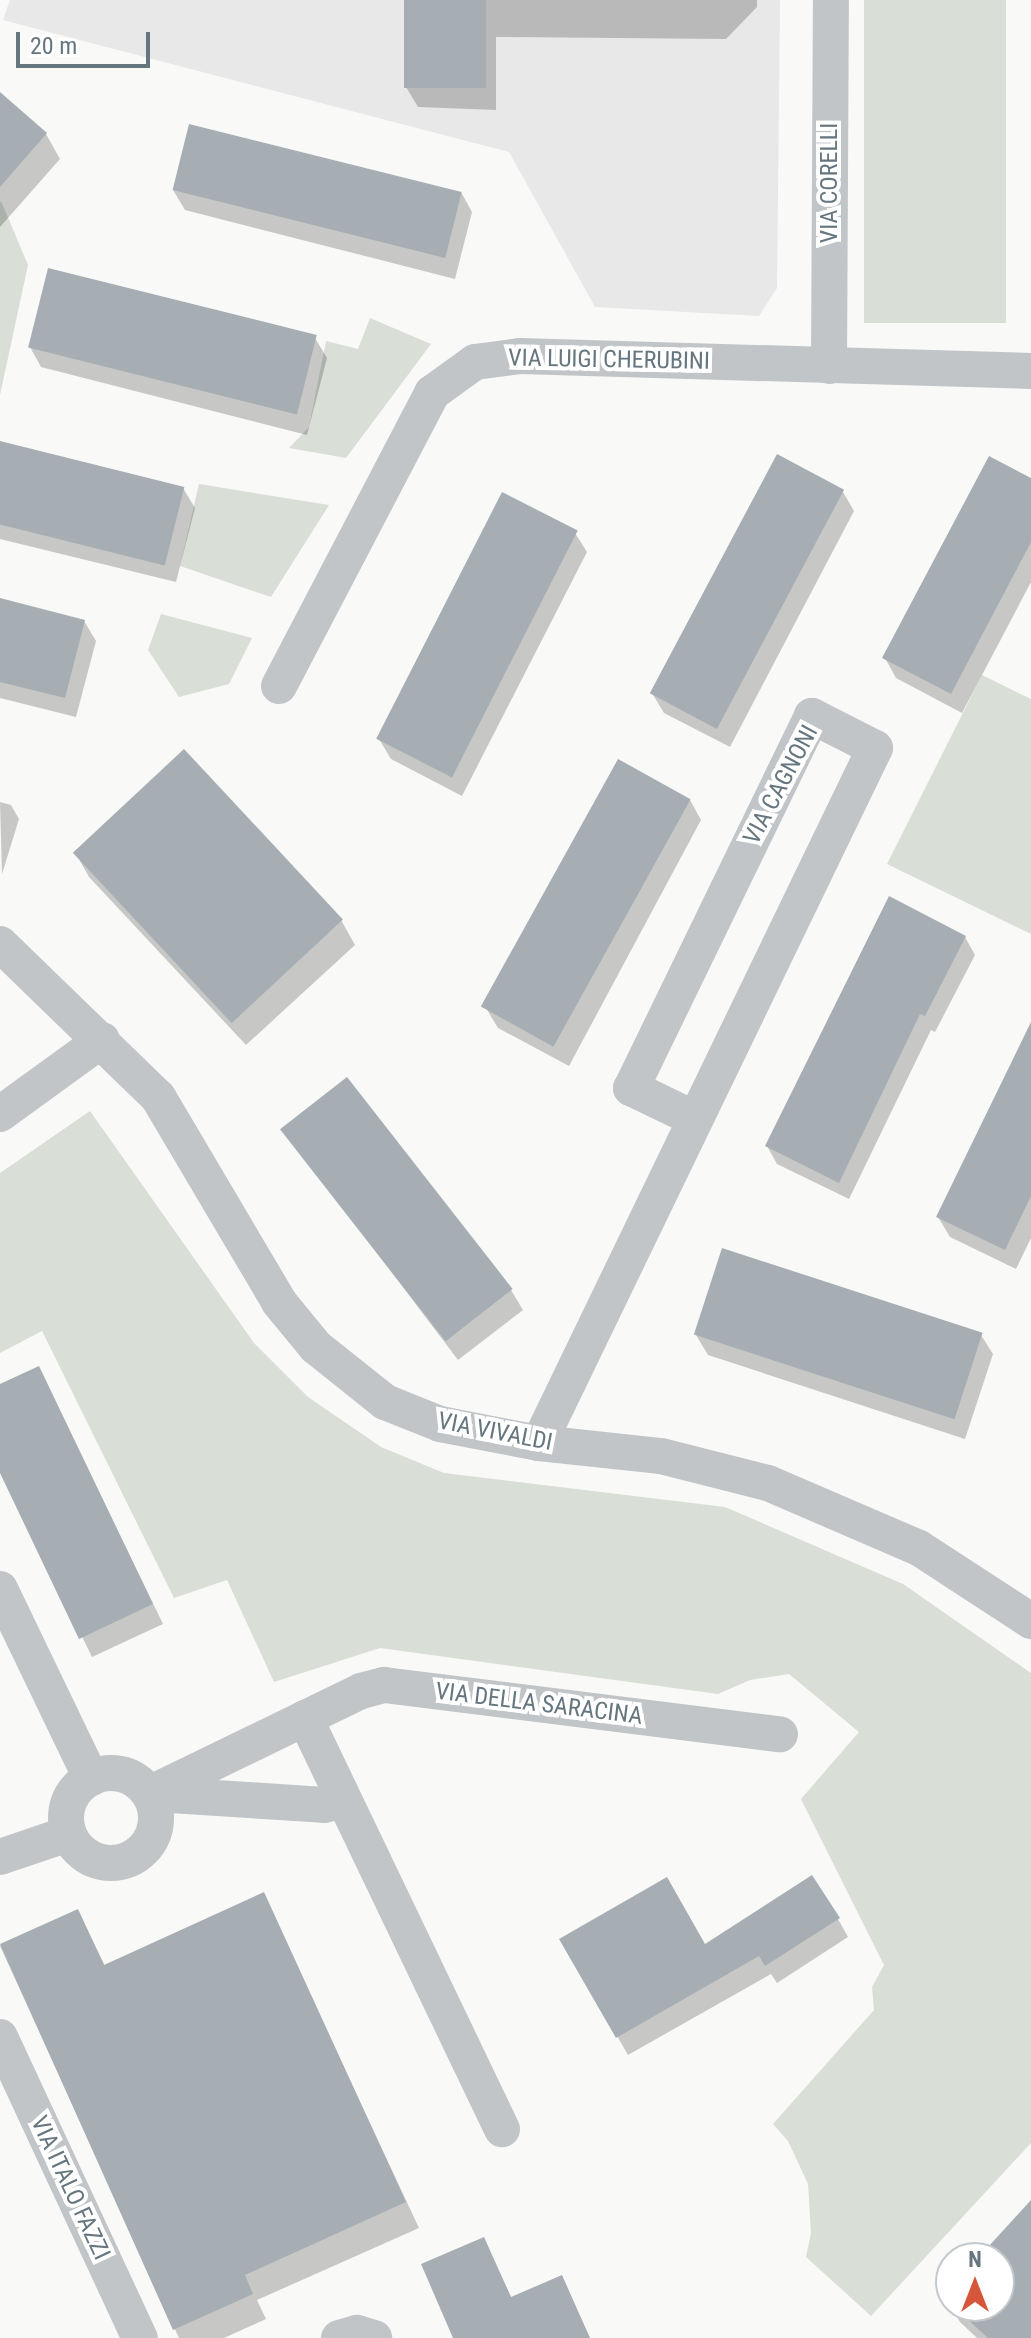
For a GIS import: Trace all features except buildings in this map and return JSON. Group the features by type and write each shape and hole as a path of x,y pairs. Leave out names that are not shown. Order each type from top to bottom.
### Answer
{"street":[{"name":"VIA CORELLI","path":"829,366 831,0"},
{"name":"VIA LUIGI CHERUBINI","path":"279,686 432,393 451,376 475,362 520,356 1031,371"},
{"name":"VIA CAGNONI","path":"539,1443 875,748 812,716 631,1088 695,1119"},
{"name":"VIA VIVALDI","path":"0,944 158,1097 279,1302 345,1375 385,1402 440,1424 539,1443 661,1456 768,1483 919,1548 1031,1621"},
{"path":"0,1114 102,1040"},
{"path":"0,1589 91,1778"},
{"name":"VIA DELLA SARACINA","path":"149,1794 361,1691 384,1685 780,1734"},
{"path":"305,1718 342,1801 502,2129"},
{"path":"149,1794 155,1808 152,1838 130,1859 101,1863 87,1857 68,1834 66,1807 91,1778 117,1773 149,1794 312,1805 342,1801"},
{"path":"0,1857 68,1834"},
{"name":"VIA ITALO FAZZI","path":"0,2037 140,2338"},
{"path":"339,2338 357,2333 374,2338"}],"shaded area":[{"path":"10,0 780,0 777,288 759,316 595,307 509,152 3,20"},
{"path":"864,0 1006,0 1006,323 864,323"},
{"path":"0,203 28,265 0,395"},
{"path":"370,318 431,344 346,458 289,448 309,427 326,341 358,349"},
{"path":"199,484 329,505 271,597 180,566"},
{"path":"161,614 252,638 229,684 179,697 148,650"},
{"path":"982,675 1031,699 1031,934 887,864"},
{"path":"90,1111 254,1343 308,1397 381,1447 444,1473 725,1507 903,1584 1031,1673 1031,2143 939,2242 935,2242 935,2247 871,2316 806,2257 811,2233 808,2184 788,2141 773,2124 874,2010 872,1987 884,1965 801,1799 859,1732 789,1674 750,1680 718,1694 380,1648 274,1682 227,1580 174,1598 42,1331 0,1353 0,1173"}]}
